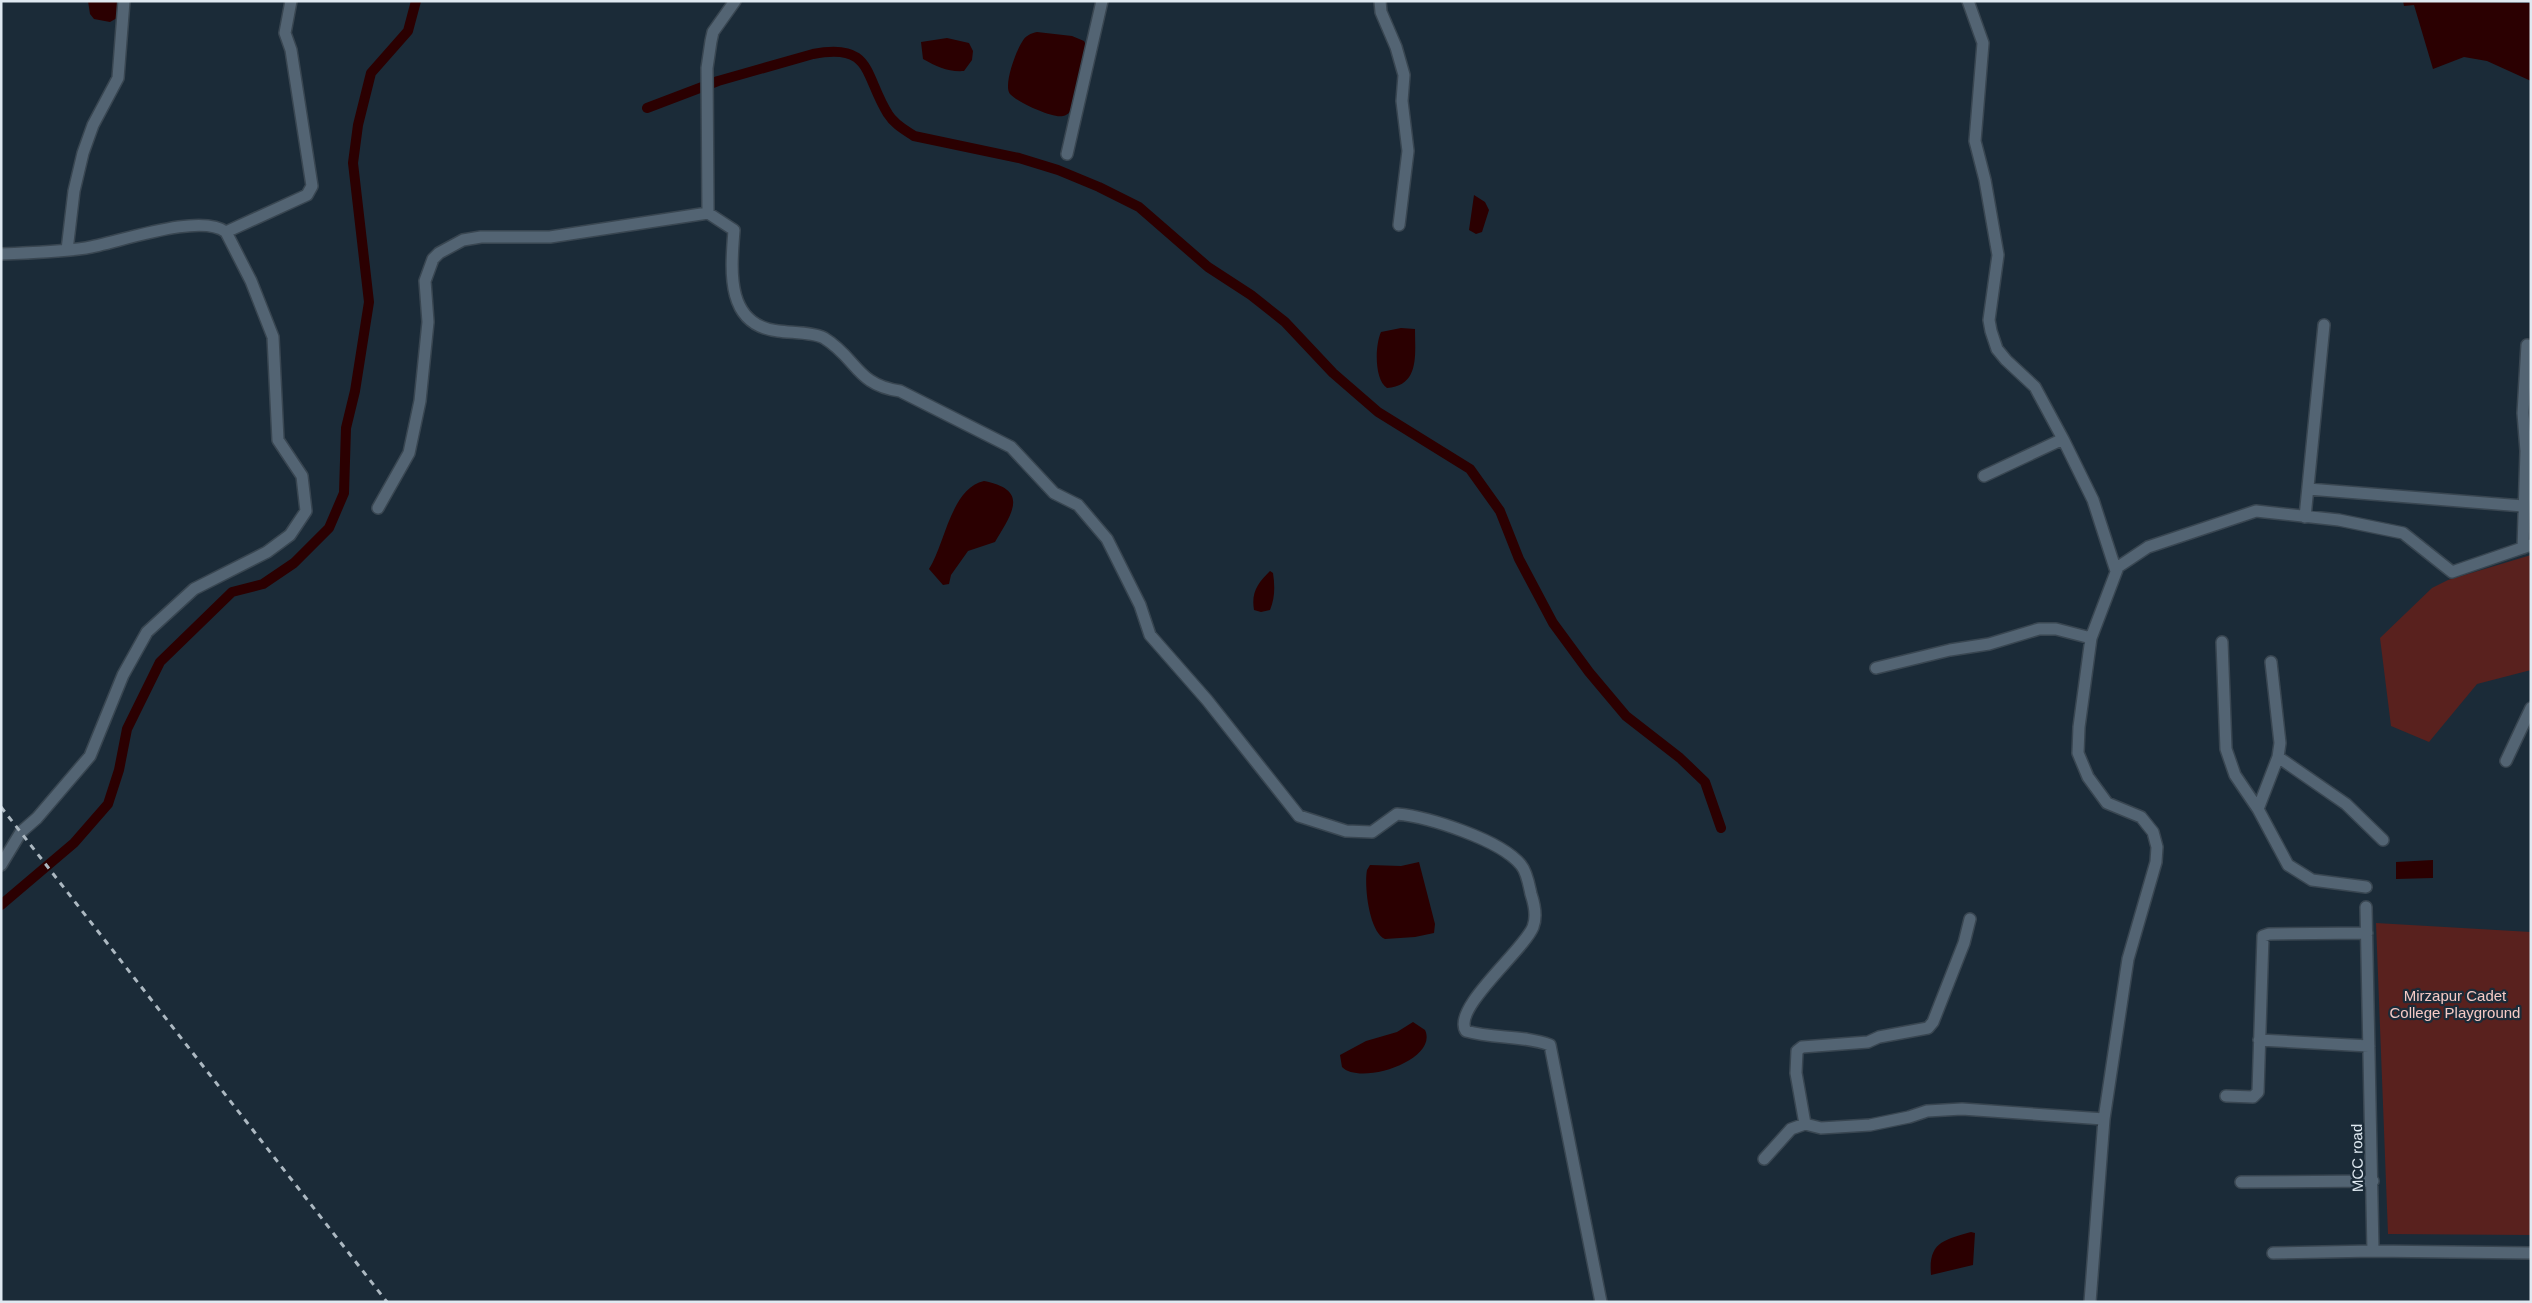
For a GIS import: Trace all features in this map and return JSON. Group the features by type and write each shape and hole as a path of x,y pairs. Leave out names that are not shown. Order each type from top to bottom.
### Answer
{"street":[{"path":"67,250 74,191 83,153 93,125 118,78 124,1"},
{"path":"226,232 307,195 312,186 291,50 285,33 291,1"},
{"path":"708,213 708,68 713,32 735,1"},
{"path":"1067,154 1102,1"},
{"path":"1380,1 1380,12 1396,47 1404,75 1402,100 1408,151 1399,225"},
{"path":"1968,1 1983,43 1976,141 1998,255 1991,295 1990,326 1997,349 2035,387 2062,439 2093,500 2116,570"},
{"path":"378,508 409,453 420,401 428,322 425,281 428,270 438,252 463,240 482,237 550,237 708,213 734,230 731,265 732,282 740,310 755,324 772,330 821,337 839,349 866,380 884,389 900,391 1011,447 1054,493 1078,505 1107,539 1140,605 1150,635 1207,700 1299,816 1346,831 1372,832 1397,814 1414,816 1492,843 1508,852 1523,867 1535,905 1534,926 1524,943 1472,1002 1464,1016 1464,1028 1466,1031 1476,1034 1536,1041 1550,1045 1601,1302"},
{"path":"1,254 88,248 160,230 194,226 220,228 226,232 250,281 273,337 278,440 302,476 306,511 290,535 267,552 194,588 147,632 123,675 90,756 37,818 21,832 1,865"},
{"path":"2305,517 2324,325"},
{"path":"2090,1302 2104,1119 2128,959 2156,862 2157,847 2153,832 2141,817 2107,803 2088,777 2078,753 2078,728 2092,638 2116,570 2148,548 2256,511 2339,520 2403,532 2452,572 2527,546 2524,506 2528,451 2524,413 2527,345"},
{"path":"1984,476 2062,439"},
{"path":"2308,489 2524,506"},
{"path":"1876,668 1950,650 1989,644 2040,629 2056,629 2092,638"},
{"path":"2222,642 2226,749 2235,774 2258,809 2288,865 2312,880 2366,887"},
{"path":"2258,809 2278,757 2280,743 2271,662"},
{"path":"2506,761 2531,708"},
{"path":"2278,757 2346,804 2383,840"},
{"name":"MCC road","path":"2366,907 2373,1251"},
{"path":"1805,1124 1796,1073 1797,1051 1799,1048 1868,1042 1879,1037 1928,1028 1933,1022 1964,943 1970,919"},
{"path":"2226,1096 2256,1095 2260,1040 2263,936 2269,934 2367,933"},
{"path":"2260,1040 2370,1046"},
{"path":"1764,1159 1791,1129 1805,1124 1820,1128 1870,1125 1909,1118 1927,1111 1962,1109 2104,1119"},
{"path":"2241,1182 2373,1181"},
{"path":"2273,1253 2373,1251 2531,1253"}],"green space":[{"path":"2531,555 2531,670 2477,684 2429,742 2391,726 2380,638 2432,588 2448,580"},
{"name":"Mirzapur Cadet College Playground","path":"2376,923 2531,932 2531,1235 2388,1234"}],"shaded area":[{"path":"88,1 120,1 117,18 110,22 94,19 90,14"},
{"path":"2403,1 2531,3 2531,81 2487,61 2464,57 2433,69 2414,5 2404,6"},
{"path":"1037,32 1072,36 1084,41 1087,47 1073,105 1070,112 1065,115 1051,115 1035,109 1014,97 1008,90 1011,68 1019,46 1026,36"},
{"path":"947,38 969,43 973,51 972,60 964,71 953,71 923,59 921,42"},
{"path":"1474,195 1485,202 1489,210 1482,232 1476,234 1469,230"},
{"path":"1401,328 1415,329 1415,358 1413,367 1405,381 1398,386 1387,388 1383,384 1378,370 1377,353 1379,338 1381,332"},
{"path":"984,481 1008,490 1013,504 1011,512 995,542 968,551 951,575 949,584 943,585 929,569 956,505 973,486"},
{"path":"1270,571 1273,573 1274,587 1270,610 1261,612 1254,610 1253,604 1256,588"},
{"path":"2433,860 2433,878 2396,879 2396,862"},
{"path":"1419,862 1435,924 1434,933 1415,937 1385,939 1375,928 1371,918 1366,887 1367,870 1370,865 1401,866"},
{"path":"1413,1022 1425,1030 1426,1041 1420,1051 1410,1060 1380,1072 1351,1072 1342,1067 1340,1055 1366,1041 1397,1032"},
{"path":"1971,1232 1975,1233 1973,1265 1931,1275 1932,1255 1935,1249 1946,1240"}],"waterway":[{"path":"1,905 74,843 108,804 119,770 127,729 160,662 232,592 263,584 294,563 329,528 344,493 346,428 355,391 369,302 353,163 358,125 371,73 408,31 416,1"},
{"path":"647,108 718,81 813,54 847,53 857,58 864,65 890,118 914,136 1019,158 1058,170 1099,187 1139,207 1208,267 1251,295 1285,322 1333,373 1378,412 1470,469 1500,511 1519,559 1553,623 1589,672 1626,716 1680,758 1705,782 1721,828"}],"railway":[{"path":"1,807 387,1302"}]}
